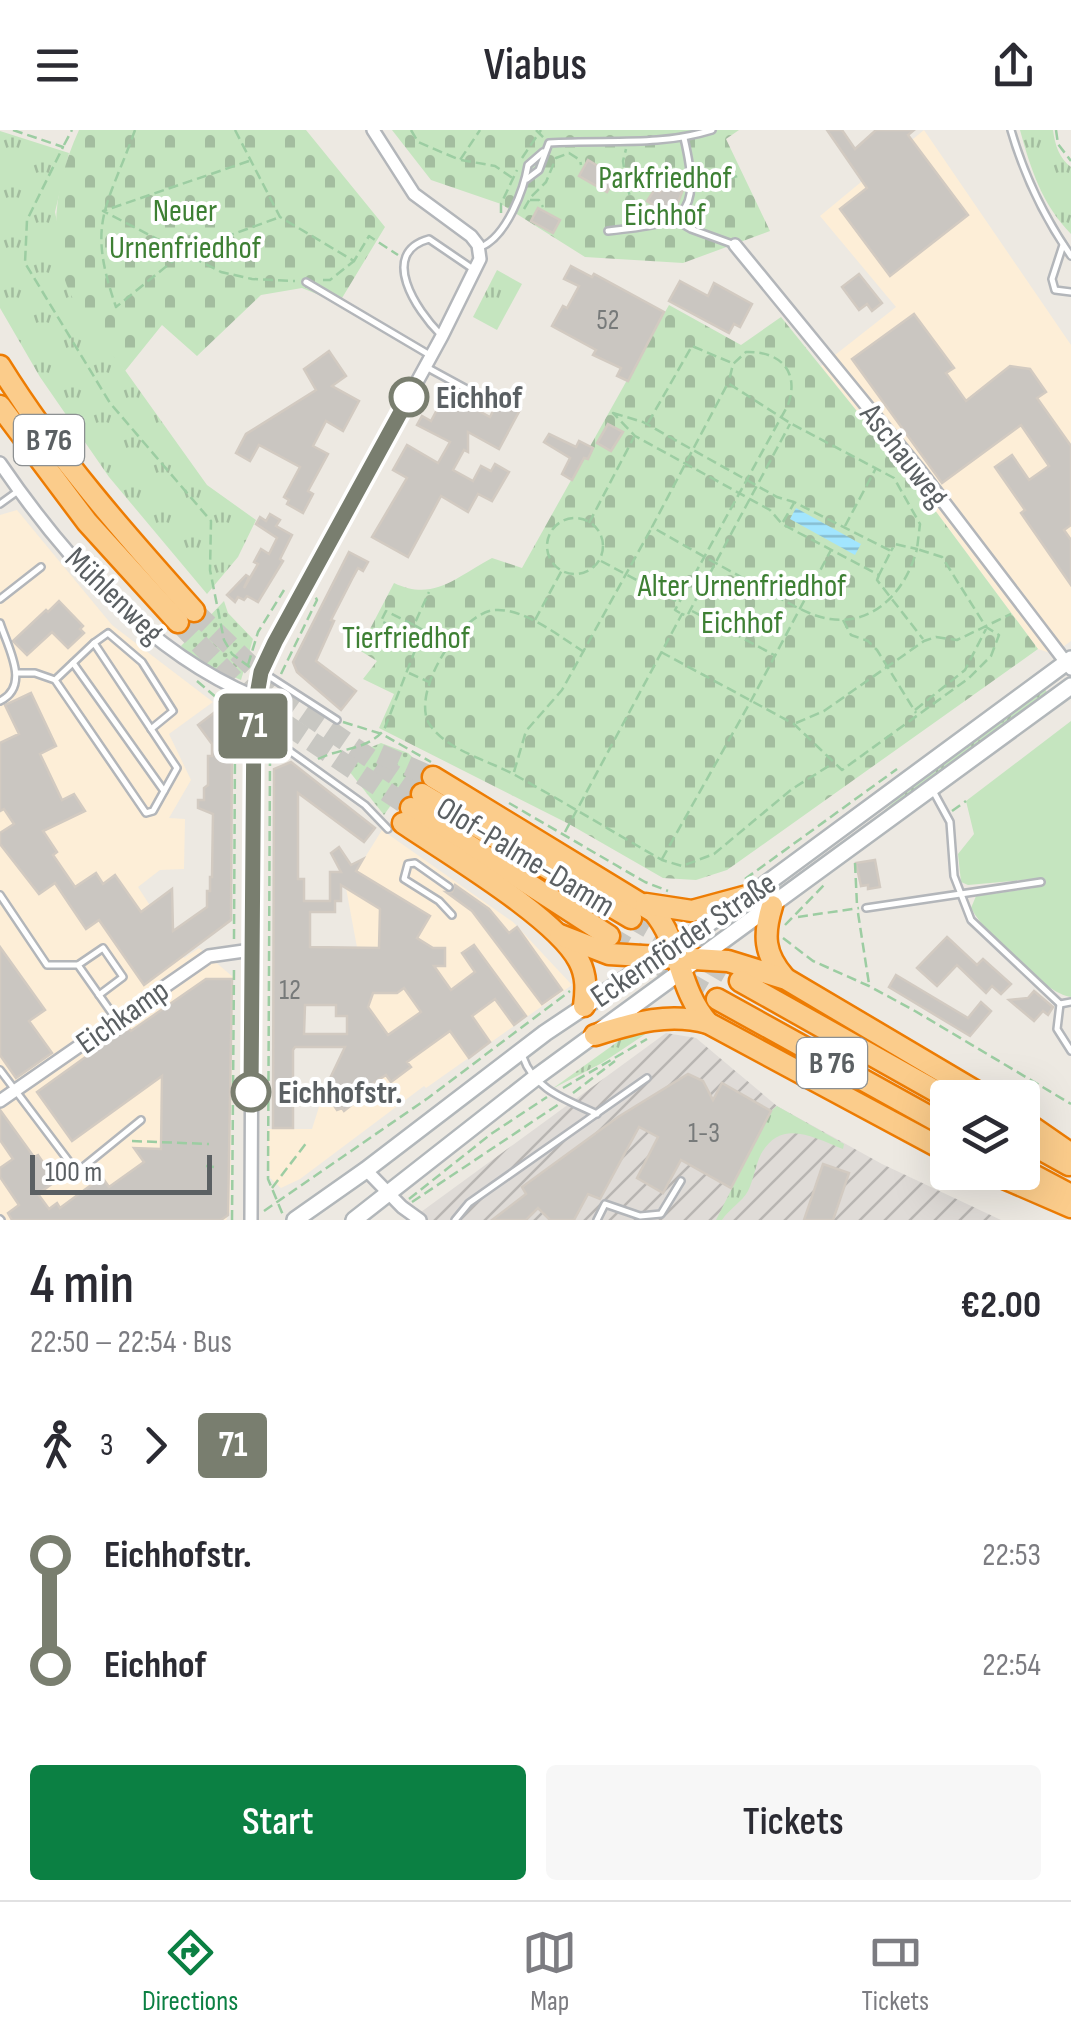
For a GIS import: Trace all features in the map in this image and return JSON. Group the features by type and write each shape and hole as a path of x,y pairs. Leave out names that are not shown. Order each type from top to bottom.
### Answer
{"highway":[{"name":"B 76","path":"0,366 33,417 186,617 86,522 0,406"},
{"path":"411,806 560,935 582,967 586,980 584,1006"},
{"name":"Olof-Palme-Damm","path":"411,806 638,911"},
{"name":"Olof-Palme-Damm","path":"411,806 608,936"},
{"path":"638,911 692,910 746,888"},
{"path":"772,906 765,934 767,951 786,979"},
{"path":"638,911 659,918 692,1003 708,1022 930,1142"},
{"path":"560,935 608,954 734,962 786,979 957,1080"},
{"name":"B 76","path":"740,981 930,1088"},
{"name":"B 76","path":"717,999 930,1117"},
{"path":"596,1036 664,1018 708,1022"},
{"path":"1040,1132 1071,1154"},
{"path":"1040,1149 1071,1166"},
{"path":"1040,1179 1071,1196"},
{"path":"1033,1190 1071,1206"}],"main road":[{"name":"Eckernförder Straße","path":"354,1220 396,1201 535,1078 596,1036 746,888 1069,663"},
{"name":"Eckernförder Straße","path":"295,1220 584,1006 772,906 1071,686"}],"street":[{"path":"251,1220 252,748 261,672 480,259 471,236 414,194 372,130"},
{"name":"Aschauweg","path":"734,245 920,471 1021,607 1069,663"},
{"name":"Mühlenweg","path":"0,463 125,612 195,668 256,697"},
{"name":"Eichkamp","path":"0,1101 209,956 251,950"},
{"path":"366,1170 420,1220"}],"lane":[{"path":"527,178 539,170 549,143 627,143 684,138 712,130"},
{"path":"1011,130 1036,197 1071,256"},
{"path":"674,219 692,190 684,138"},
{"path":"478,248 492,242 527,178 531,160 544,152"},
{"path":"608,231 674,219 734,245"},
{"path":"442,336 423,315 410,291 403,271 404,259 417,243 429,239 476,272"},
{"path":"1063,244 1052,279 1055,290 1071,292"},
{"path":"306,282 474,393"},
{"path":"0,504 19,490"},
{"path":"0,599 42,568"},
{"path":"0,622 17,685 0,702"},
{"path":"55,680 108,632 142,662 173,711 151,728"},
{"path":"16,672 55,680 146,813 153,812 177,768 94,642"},
{"path":"73,662 164,792"},
{"path":"261,672 337,720"},
{"path":"252,748 286,749 365,805 411,806"},
{"path":"932,788 947,814 958,892 971,920 1060,1004"},
{"path":"450,886 414,863 408,864 404,874 404,879 452,915"},
{"path":"866,908 1041,882"},
{"path":"0,895 48,965 78,965 103,948 123,977 99,994"},
{"path":"78,965 116,1019"},
{"path":"1060,1004 1071,1002"},
{"path":"1060,1004 1057,1029 1071,1051"},
{"path":"523,1050 528,1068 551,1094 597,1114"},
{"path":"0,1070 77,1172 141,1120"},
{"path":"455,1220 470,1202 647,1078"},
{"path":"598,1220 604,1204 640,1216 661,1214 680,1181"}],"path":[{"path":"13,130 64,147"},
{"path":"72,130 26,220 26,263 110,403 211,522 210,570 224,640 232,654 261,672"},
{"path":"136,130 102,211 99,232 116,307 184,252 280,218"},
{"path":"235,130 280,218 354,261"},
{"path":"410,130 418,142 460,160 495,166 514,179"},
{"path":"460,160 480,130"},
{"path":"1056,130 1058,144 1071,161"},
{"path":"621,186 628,178 623,165 627,143"},
{"path":"505,221 521,215 546,182 556,158 569,153 581,164"},
{"path":"102,211 249,161"},
{"path":"692,190 741,175"},
{"path":"612,185 659,187"},
{"path":"627,185 636,228"},
{"path":"528,201 538,200 543,208"},
{"path":"102,211 221,272 252,279 330,280 354,261 369,236 404,259"},
{"path":"648,424 692,346 733,364"},
{"path":"514,774 526,732 562,690 584,652 728,383 733,364 746,352 777,356 793,384 781,416 676,610 682,614 687,616 694,604 790,423"},
{"path":"652,528 800,608 828,619 868,613 892,600 911,575 920,524 894,478 790,423 728,383"},
{"path":"879,575 782,524 770,510 635,436 613,413 648,424 777,497 890,551"},
{"path":"588,523 635,436"},
{"path":"845,527 876,468"},
{"path":"782,524 794,502"},
{"path":"578,517 588,523 598,528 604,550 593,569 572,575 552,564 546,543 557,524 578,517"},
{"path":"916,713 969,678 991,656 999,636 986,628 942,558 895,544 877,580 924,640"},
{"path":"662,860 832,549"},
{"path":"599,560 694,604"},
{"path":"534,622 562,570"},
{"path":"248,682 258,632 284,590"},
{"path":"414,625 429,592"},
{"path":"284,1220 272,1189 268,1141 272,708 290,650 317,600"},
{"path":"794,724 824,712 924,640 957,640 1021,607"},
{"path":"584,652 534,622 496,610 482,613 454,637 430,682 423,698 427,721 441,738 514,774 662,860 682,866 714,854 792,789 833,763"},
{"path":"690,610 776,656"},
{"path":"307,765 333,752 372,743 384,730 423,630 386,611 380,621 417,639"},
{"path":"676,894 645,882 564,833 682,614"},
{"path":"842,619 851,635 877,650 916,713"},
{"path":"661,652 794,724 842,770 965,670 986,628"},
{"path":"408,672 430,682"},
{"path":"746,888 900,767"},
{"path":"947,814 966,801"},
{"path":"854,861 869,986"},
{"path":"828,880 776,932 813,961 869,986 1071,1104"},
{"path":"795,917 866,908"},
{"path":"251,1220 554,1003"},
{"path":"396,1201 427,1195 654,1034 664,1018"},
{"path":"396,1201 415,1192 551,1094 623,1055"},
{"path":"126,1132 133,1143 209,1144"},
{"path":"272,1189 307,1142"},
{"path":"206,1166 214,1166"},
{"path":"226,1166 233,1166"}],"shaded area":[{"path":"924,130 1071,345 1071,641 1053,654 1038,649 914,482 821,366 896,307 820,216"},
{"path":"17,510 112,625 213,702 169,734 191,780 169,818 185,819 184,869 160,870 138,887 184,958 199,948 233,977 230,1212 226,1220 0,1220 0,515"},
{"path":"382,830 513,922 572,985 424,1086 300,1179 281,1188 270,1178 268,1129 312,1129 324,1091 368,1007 346,888"},
{"path":"666,1033 696,1038 777,1106 930,1190 1001,1220 410,1220"}],"green space":[{"name":"Neuer Urnenfriedhof","path":"79,130 306,130 385,227 339,303 302,288 261,295 197,356 162,325 125,371 76,305 58,254 59,191"},
{"name":"Parkfriedhof Eichhof","path":"392,130 739,130 726,139 770,231 683,263 585,257 501,204 431,180"},
{"path":"1020,130 1053,130 1058,151 1071,167 1071,234 1052,211 1039,186"},
{"path":"0,131 69,153 55,212 72,296 207,485 256,520 238,557 207,594 109,477 40,377 0,308"},
{"path":"497,270 522,284 497,330 473,317"},
{"name":"Alter Urnenfriedhof Eichhof","path":"669,305 741,345 781,317 914,482 1038,649 727,870 696,880 663,878 569,824 379,728 394,694 363,679 377,661 359,650 394,583 421,590 433,588 492,558 522,568"},
{"path":"224,601 228,613 253,639 241,680 197,661 181,646"},
{"path":"1044,688 1049,695 728,931 724,929 866,827 925,774"},
{"path":"1071,721 1071,997 1046,985 1016,960 971,908 976,896 1034,888 1033,879 968,885 961,882 958,854 974,834 966,801"},
{"path":"381,743 408,753 420,764 384,815 349,771 357,753"},
{"path":"656,1027 602,1063 552,1089 620,1040"},
{"path":"777,1106 844,1144 843,1149 798,1134 778,1136 761,1154 745,1195 722,1220 716,1220 771,1111"}],"water":[{"path":"796,508 861,544 855,555 790,519"}],"building":[{"path":"827,130 842,130 855,149 876,130 914,130 908,135 968,215 890,276 840,209 867,188"},
{"path":"588,160 616,177 607,192 579,176"},
{"path":"669,178 684,187 677,205 672,201 665,212 647,201 655,189 660,192"},
{"path":"538,208 560,220 553,233 531,221"},
{"path":"571,266 592,277 594,274 664,312 628,381 617,376 621,368 593,355 596,350 552,326 579,286 564,279"},
{"path":"859,274 882,303 872,311 867,304 859,310 842,287"},
{"path":"680,281 708,296 714,283 752,304 740,327 734,324 729,333 669,301"},
{"path":"914,314 954,368 946,373 966,401 1010,366 1030,369 1046,392 1037,398 1071,446 1071,525 1064,530 1071,540 1071,585 1021,513 1025,510 995,467 1012,455 1029,480 1049,466 1021,425 942,483 852,359"},
{"path":"329,351 346,376 332,386 359,401 343,431 326,421 313,446 328,454 308,491 313,494 303,513 287,504 289,500 284,497 300,467 259,445 250,461 236,453 246,434 316,390 304,369"},
{"path":"446,393 490,417 500,397 521,408 499,449 468,432 468,452 464,450 453,470 473,481 481,466 491,471 495,464 509,472 492,501 478,494 468,512 441,496 408,557 372,537 407,478 393,470 407,445 438,463 450,442 417,425 422,416 431,421"},
{"path":"608,424 623,432 611,451 597,443"},
{"path":"549,434 576,447 579,441 593,448 572,480 562,474 570,458 544,442"},
{"path":"270,514 280,520 276,526 292,535 280,559 283,561 258,602 247,596 244,600 238,597 235,602 227,595 246,575 249,577 244,588 258,564 254,562 261,549 269,554 277,538 256,524 260,517 266,521"},
{"path":"349,552 368,562 363,571 358,568 352,579 316,661 356,691 341,710 297,672 293,662"},
{"path":"59,601 83,626 80,629 84,633 68,648 52,632 27,655 13,641"},
{"path":"31,693 56,746 40,754 62,800 74,794 85,811 43,831 57,852 53,855 75,887 96,873 103,884 115,875 141,912 172,889 173,931 207,907 212,877 213,814 198,808 198,800 204,800 204,788 208,785 212,744 198,725 215,712 232,736 231,920 144,985 99,920 86,929 55,883 39,894 0,844 0,833 14,824 4,809 0,811 0,743 19,734 5,705"},
{"path":"291,762 375,828 364,842 298,793 298,879 304,879 304,901 330,901 330,872 341,872 331,853 339,847 351,865 363,859 356,871 430,916 417,938 433,948 445,948 445,966 434,966 451,990 475,972 462,953 474,945 526,1016 514,1025 495,999 472,1016 490,1042 469,1058 450,1031 407,1062 411,1067 391,1082 386,1075 350,1098 354,1103 344,1111 337,1110 324,1091 345,1047 295,1047 293,1128 273,1128 274,769","holes":["341,885 380,909 379,948 310,947 310,912 335,912 335,901 341,901","404,988 421,1012 388,1035 368,1007 373,993 397,993","305,1005 336,1005 336,1016 347,1016 347,1034 304,1034"]},
{"path":"875,860 880,887 868,889 868,885 861,886 856,863"},
{"path":"455,885 489,909 509,933 517,927 562,990 542,1004 472,911 446,892 452,892"},
{"path":"947,937 977,965 983,959 1011,984 1001,994 992,986 986,993 957,965 937,986 917,968"},
{"path":"0,947 45,1010 29,1021 52,1053 16,1078 0,1055"},
{"path":"896,975 968,1018 981,1002 991,1011 970,1036 889,987"},
{"path":"206,979 232,979 228,1215 221,1220 12,1220 8,1213 19,1205 0,1177 0,1168 13,1159 0,1140 0,1110 56,1181 38,1194 49,1209 57,1203 60,1208 102,1177 109,1187 144,1162 134,1148 161,1149 162,1076 72,1141 37,1092 116,1035 131,1031"},
{"path":"1034,991 1053,1007 1048,1015 1043,1011 1034,1021 1009,1000 1028,998"},
{"path":"688,1074 703,1081 713,1100 722,1083 771,1111 731,1188 681,1160 663,1193 637,1178 658,1137 639,1127 600,1199 588,1194 574,1220 550,1220 538,1208 526,1220 492,1220 526,1194 522,1187 618,1117"},
{"path":"823,1164 849,1173 833,1220 804,1220"}],"tunnel":[{"path":"194,611 290,703 422,794"},
{"path":"178,622 252,698 278,719 411,808"},
{"path":"380,754 433,777"},
{"path":"631,918 740,981"},
{"path":"609,936 717,999"}],"bus line":[{"name":"71","path":"251,1092 252,748 261,672 409,397"}],"place":[{"name":"Eichhof","path":"409,397"},
{"name":"Eichhofstr.","path":"251,1092"}],"park label":[{"name":"Tierfriedhof","path":"406,637"}]}
